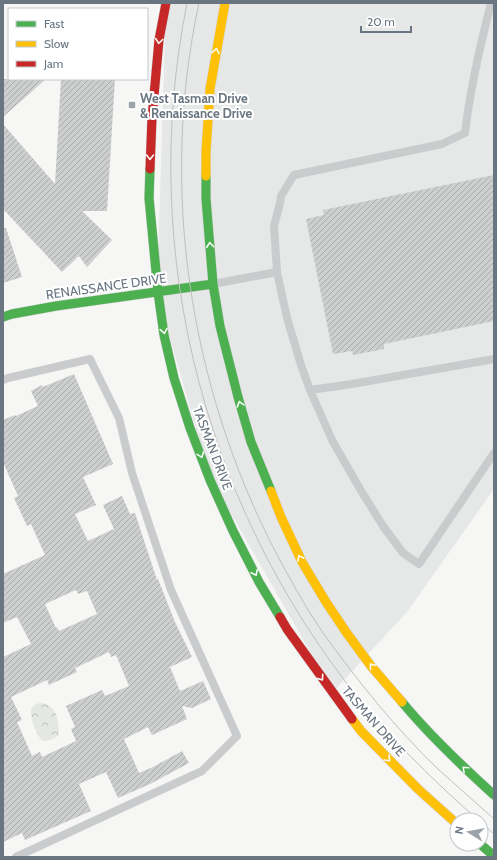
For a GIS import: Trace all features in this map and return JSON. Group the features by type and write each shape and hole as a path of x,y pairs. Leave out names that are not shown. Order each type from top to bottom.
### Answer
{"main road":[{"name":"TASMAN DRIVE","path":"166,3 159,40 152,118 149,198 158,292 164,335 174,378 190,428 210,480 233,531 259,582 288,629 334,696 362,731 418,789 449,817"},
{"path":"225,3 210,89 206,152 206,199 213,284 220,326 251,442 281,517 302,562 346,632 371,666 438,743 494,796"},
{"name":"RENAISSANCE DRIVE","path":"3,317 56,306 213,284"}],"lane":[{"path":"491,3 475,70 467,112 465,133 442,144 294,175 281,196 274,226 277,272 286,318 310,390 332,440 383,526 403,553 419,564 494,453"},
{"path":"213,284 277,272"},
{"path":"310,390 494,359"},
{"path":"3,380 90,360 119,418 132,473 171,590 237,736 202,771 16,857"}],"shaded area":[{"path":"166,3 494,3 494,489 407,612 333,692 209,475 157,292"}],"green space":[{"path":"39,703 50,706 53,709 56,714 58,724 59,735 46,741 41,740 31,715 31,710"}],"pier":[{"path":"494,801 494,847 485,857 466,857 460,852 489,852 489,812 483,812"}],"building":[{"path":"3,79 45,80 3,117"},
{"path":"61,80 115,80 107,211 82,211 112,240 87,267 79,256 62,272 3,209 3,124 55,184"},
{"path":"494,175 494,321 384,344 384,349 353,355 352,351 333,354 306,219 324,215 323,210"},
{"path":"3,228 6,228 22,277 3,283"},
{"path":"74,374 113,464 83,477 96,505 75,514 88,541 114,529 103,505 122,496 130,514 135,513 157,580 158,579 175,622 192,657 170,667 180,691 203,681 211,699 192,708 182,706 187,719 152,735 148,727 124,739 139,773 182,751 189,763 150,784 118,798 106,772 79,784 91,811 25,840 22,833 3,842 3,657 31,644 17,617 3,623 3,574 45,555 31,524 27,526 14,498 18,496 3,462 3,420 38,406 31,391 42,385 43,387","holes":["76,590 78,594 87,591 97,614 59,631 57,627 56,628 45,604","109,652 111,657 116,655 129,686 105,696 102,690 66,706 75,727 71,729 76,741 42,757 40,752 32,756 17,722 22,720 11,697 47,680 49,685 77,672 75,668"]}],"tram line":[{"path":"187,3 174,98 171,194 180,288 199,381 228,472 267,558 316,640 386,731 424,770 469,812"},
{"path":"199,3 187,73 182,143 183,213 190,283 203,353 221,421 245,487 275,551 321,630 362,685 407,737 439,770 494,819"},
{"path":"489,829 494,834"}],"traffic: fast":[{"path":"150,169 149,198 158,292 164,335 174,378 190,428 210,480 233,531 259,582 280,617"},
{"path":"206,176 206,199 213,284 220,326 251,442 271,491"},
{"path":"3,317 56,306 213,284"},
{"path":"402,702 446,750 494,795"},
{"path":"489,852 494,856"}],"traffic: slow":[{"path":"206,176 210,89 225,3"},
{"path":"271,491 281,517 302,562 326,602 371,666 402,702"},
{"path":"352,719 361,731 418,789 449,817"}],"traffic: jam":[{"path":"150,169 152,118 159,40 166,3"},
{"path":"280,617 287,629 352,719"}],"place":[{"name":"West Tasman Drive & Renaissance Drive","path":"132,105"}]}
